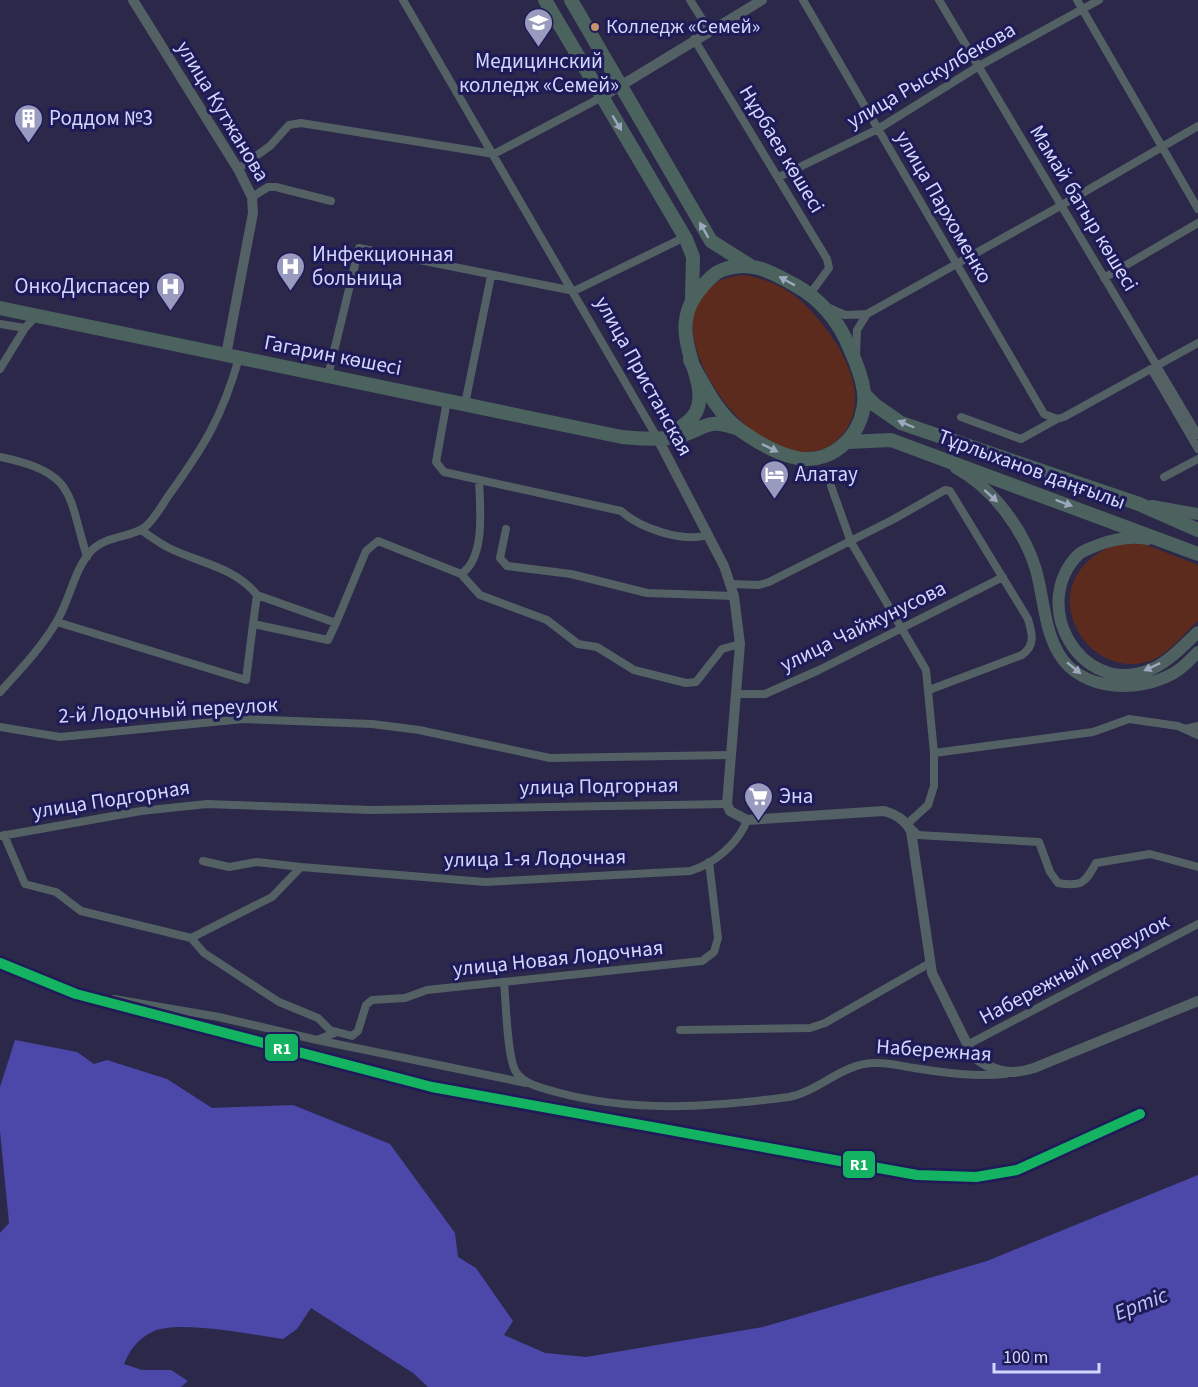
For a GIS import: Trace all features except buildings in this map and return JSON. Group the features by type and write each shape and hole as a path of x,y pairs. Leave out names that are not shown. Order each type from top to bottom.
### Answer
{"highway":[{"path":"545,0 685,237 693,257 692,298 686,317 690,360 700,395 696,412 677,430 658,438"},
{"path":"571,0 711,241 749,265"},
{"path":"690,360 723,415 739,429 770,449 799,459 827,456 848,442 861,419 864,394 857,364 844,333 822,304 810,294 765,268 749,265 723,270 711,276 692,298"},
{"name":"Гагарин көшесі","path":"0,308 622,437 658,438 681,435 712,422 739,429"},
{"name":"Тұрлыханов даңғылы","path":"864,394 874,405 902,423 1139,504 1198,530"},
{"name":"Тұрлыханов даңғылы","path":"848,442 891,440 1198,554"}],"main road":[{"path":"926,452 968,474 999,503 1025,544 1036,570 1052,640 1060,656 1072,668 1087,678 1109,686 1139,684 1175,673 1198,652"},
{"path":"1139,504 1198,514"},
{"path":"1181,546 1136,537 1111,540 1079,554 1065,573 1058,593 1060,623 1070,645 1100,670 1130,674 1147,671 1167,660 1198,632"}],"street":[{"name":"улица Кутжанова","path":"133,0 238,169 252,197 253,213 233,357"},
{"name":"улица Пристанская","path":"403,0 658,438 709,535 731,584 740,644 727,804"},
{"path":"690,0 709,30"},
{"path":"238,169 270,146 290,125 301,123 494,154 602,97 694,39 762,0"},
{"name":"улица Пархоменко","path":"803,0 1044,414 1060,418"},
{"name":"Мамай батыр көшесі","path":"939,0 1154,369 1198,435"},
{"path":"1077,0 1164,146 1198,209"},
{"name":"улица Рыскулбекова","path":"779,177 878,129 979,66 1099,0"},
{"name":"Нұрбаев көшесі","path":"694,39 827,259 829,268 810,294"},
{"path":"822,304 845,315 867,314 1060,207 1198,126"},
{"path":"252,197 268,187 276,187 331,201"},
{"name":"Мамай батыр көшесі","path":"1060,207 1104,278 1198,449"},
{"path":"1104,278 1198,223"},
{"path":"328,376 359,248 574,291 685,237"},
{"path":"465,404 491,276"},
{"path":"857,364 857,330 867,314"},
{"path":"0,369 25,328 37,315"},
{"path":"0,324 25,328"},
{"path":"961,417 1021,439 1154,369 1198,343"},
{"path":"0,692 29,660 57,622 87,557 100,544 147,526 214,429 233,357"},
{"path":"447,401 437,466 444,472 621,511 629,520 686,538 709,535"},
{"path":"0,457 39,467 70,494 87,557"},
{"path":"1164,477 1198,459"},
{"path":"461,574 473,563 481,524 479,480"},
{"path":"831,486 851,542 926,670 934,753 932,796 922,812 907,824"},
{"path":"731,584 759,585 769,582 851,542 945,490 954,495 1028,619 1033,640 1030,650 1022,655 929,690"},
{"path":"506,529 500,558 507,566 571,574 648,592 734,596"},
{"path":"141,530 168,548 236,575 257,595 336,623"},
{"path":"253,624 328,640 366,550 378,541 461,574 480,595 547,620 578,644 597,647 634,670 686,683 700,680 722,649 740,644"},
{"name":"улица Чайжунусова","path":"736,694 765,694 1003,577"},
{"name":"2-й Лодочный переулок","path":"57,622 246,680 257,595"},
{"path":"934,753 1093,732 1129,719 1185,729 1198,735"},
{"name":"2-й Лодочный переулок","path":"0,727 60,737 256,720 372,724 419,730 550,758 731,755"},
{"path":"1185,729 1198,726"},
{"name":"улица Подгорная","path":"2,836 141,811 207,804 371,810 727,804"},
{"path":"727,804 734,815 747,820 884,811 899,817 918,835 1039,842 1050,872 1058,883 1073,886 1086,881 1096,863 1150,854 1198,867"},
{"name":"улица 1-я Лодочная","path":"203,861 229,867 256,862 485,882 690,871 709,862 740,836 747,820"},
{"path":"907,824 911,831 932,973 973,1056 983,1064 1006,1074"},
{"path":"2,836 26,884 56,891 81,911 191,938 204,953 224,967 279,1002 318,1018 337,1032"},
{"name":"улица Новая Лодочная","path":"337,1032 355,1035 362,1012 372,1000 397,999 427,990 702,961 709,957 717,946 718,938 709,862"},
{"path":"191,938 272,897 301,867"},
{"name":"Набережный переулок","path":"967,1046 1198,924"},
{"path":"680,1030 810,1028 825,1023 930,963"},
{"path":"504,982 512,1064 526,1083"},
{"name":"Набережная","path":"114,999 219,1017 317,1040 526,1083 588,1101 661,1106 716,1106 789,1097 798,1095 847,1069 874,1062 954,1074 983,1076 1006,1074 1035,1068 1198,1001"},
{"path":"317,1040 337,1032"}],"shaded area":[{"path":"744,275 770,282 794,295 820,321 843,355 851,374 855,393 854,411 845,432 827,447 801,453 773,444 745,424 721,397 703,366 693,334 695,306 711,285"},
{"path":"1122,542 1144,544 1198,565 1198,621 1160,656 1135,664 1111,660 1090,647 1076,628 1070,604 1074,581 1091,559"}],"water":[{"name":"Ертіс","path":"15,1040 77,1052 94,1064 107,1060 167,1079 212,1108 293,1105 390,1144 455,1233 458,1257 476,1268 513,1321 504,1335 545,1353 586,1357 763,1327 987,1261 1198,1175 1198,1387 428,1387 413,1373 311,1308 297,1329 283,1339 217,1329 181,1327 154,1331 139,1341 124,1364 142,1370 171,1370 188,1381 181,1387 0,1387 0,1233 9,1223 0,1131 0,1087"}],"transit line":[{"name":"R1","path":"0,963 76,994 432,1087 917,1175 976,1177 1017,1170 1140,1114"}],"place":[{"name":"Колледж «Семей»","path":"595,27"},
{"name":"Медицинский колледж «Семей»","path":"539,48"},
{"name":"Роддом №3","path":"28,144"},
{"name":"Инфекционная больница","path":"291,292"},
{"name":"ОнкоДиспасер","path":"171,312"},
{"name":"Алатау","path":"774,500"},
{"name":"Эна","path":"758,822"}]}
